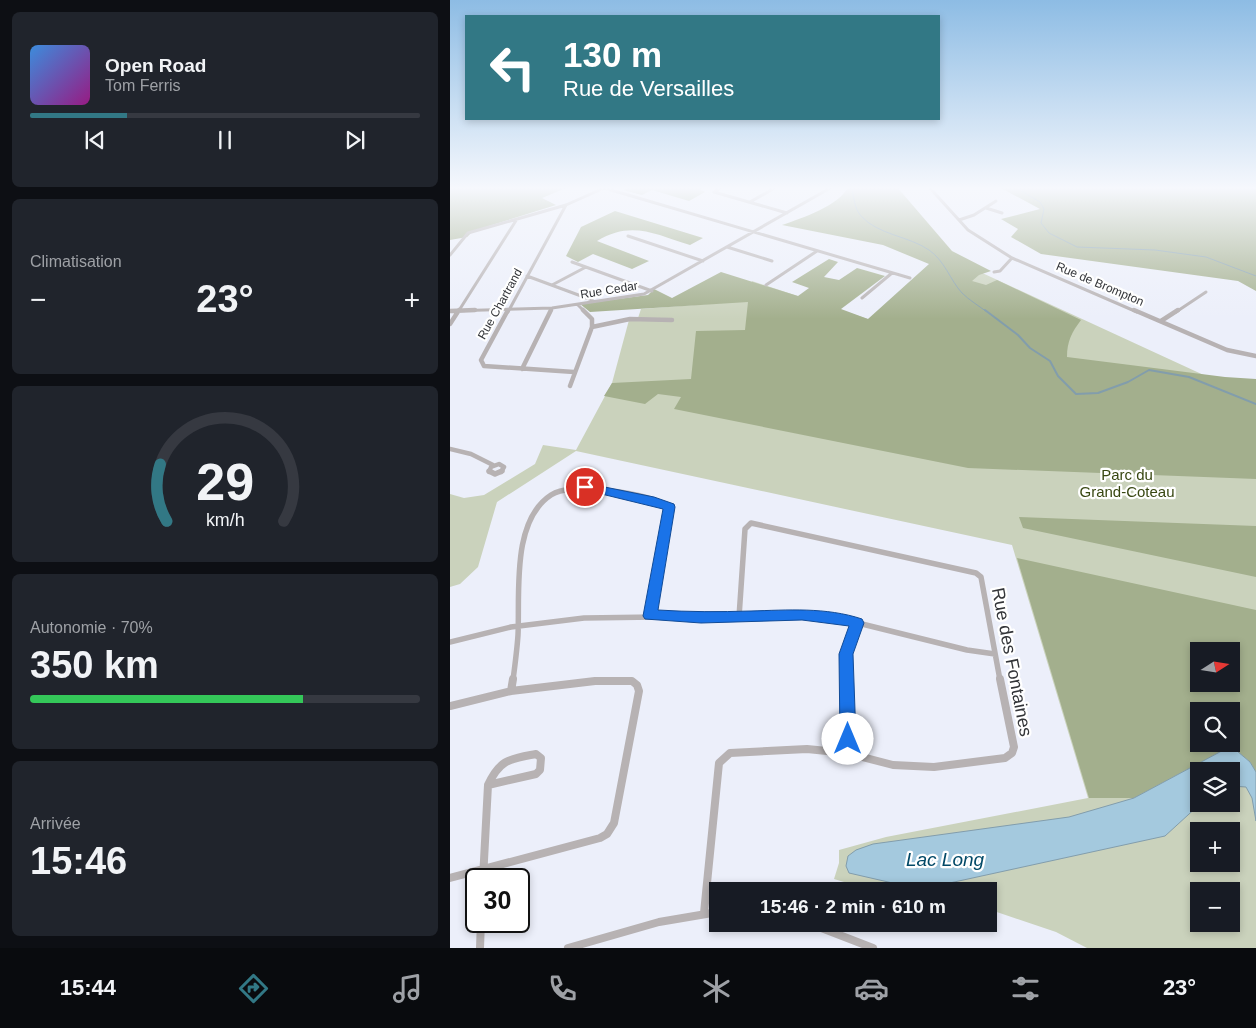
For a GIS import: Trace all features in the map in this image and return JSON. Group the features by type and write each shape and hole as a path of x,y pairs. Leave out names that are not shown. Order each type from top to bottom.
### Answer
{"street":[{"path":"450,255 468,233 474,231"},
{"path":"450,324 509,231"},
{"name":"Rue Chartrand","path":"522,369 484,366 481,360 552,231"},
{"name":"Rue de Brompton","path":"970,231 1012,258 1227,350 1256,356"},
{"name":"Rue Cedar","path":"450,311 552,308 578,305 593,300 644,294 754,232"},
{"path":"754,232 910,278"},
{"path":"628,236 703,261"},
{"path":"727,247 772,261"},
{"path":"766,285 817,251"},
{"path":"994,272 1000,271 1012,258"},
{"path":"572,262 652,291"},
{"path":"552,285 586,267"},
{"path":"862,298 892,273"},
{"path":"527,276 593,300"},
{"path":"1161,321 1206,292"},
{"path":"570,386 592,326 592,319 578,305"},
{"path":"552,308 522,369 574,372"},
{"path":"592,326 630,319 672,320"},
{"path":"450,450 471,454 493,465"},
{"path":"511,691 518,626 520,558 527,524 544,501 557,492 576,487 613,492 669,507 650,616"},
{"name":"Rue des Fontaines","path":"704,913 719,764 730,753 800,749 847,753 893,765 934,767 995,760 1012,754 1014,747 981,577 976,573 751,523 745,529 739,617"},
{"path":"450,642 518,626 584,618 820,616 857,623 967,650 995,654"},
{"path":"847,753 846,654 857,623"},
{"path":"450,706 511,691 585,682 632,681 638,685 639,691 614,823 607,834 600,838 488,868"},
{"path":"484,868 488,785 497,765 508,760 536,754 541,758 542,764 536,774 488,785"},
{"path":"450,878 465,874"},
{"path":"568,948 659,922 709,913"},
{"path":"828,932 855,945 873,948"},
{"path":"480,948 481,933"}],"green space":[{"path":"450,231 473,231 467,237 450,240"},
{"path":"579,231 620,231 597,241 649,261 632,269 593,254 578,262 566,256"},
{"path":"644,231 681,231 703,238 690,245"},
{"path":"814,231 935,231 952,251 991,271 979,275 972,281 986,285 997,280 1081,320 1071,337 1067,357 1225,377 1256,379 1256,479 968,468 674,409 681,397 658,394 645,404 604,396 612,383 691,379 696,331 745,330 748,302 590,312 580,304 648,295 654,289 672,298 721,272 798,296 809,288 792,282 829,259 838,262 824,277 839,280 857,268 885,276 841,309 868,319 929,264 883,245"},
{"path":"1016,231 1256,231 1256,291 1238,281 1041,254 1011,237"},
{"name":"Parc du Grand-Coteau","path":"952,259 1208,377 1256,381 1256,948 1087,948 1056,932 997,912 997,882 844,882 834,879 839,863 839,850 886,837 1088,798 1012,545 576,451 497,502 478,567 460,584 450,587 450,494 464,498 484,495 535,464 543,445 576,450 612,383 629,320 638,318 641,309 748,301 752,281 868,319"},
{"path":"1019,517 1256,526 1256,577 1023,528"},
{"path":"1017,558 1256,610 1256,772 1250,762 1238,752 1240,752 1240,702 1190,702 1190,752 1220,752 1201,762 1190,762 1190,768 1134,798 1089,798"}],"water":[{"name":"Lac Long","path":"1220,752 1238,752 1250,762 1256,772 1256,821 1252,798 1246,787 1240,787 1240,762 1201,762"},
{"name":"Lac Long","path":"1190,768 1191,812 1165,836 954,882 888,882 849,873 846,866 848,856 856,850 873,844 1069,817 1134,798"}],"waterway":[{"path":"886,231 921,245 935,254 962,293 987,312"},
{"path":"1048,231 1077,247 1155,250 1206,257 1256,276"},
{"path":"985,310 1018,335 1030,348 1050,361 1058,376 1076,394 1098,393 1128,382 1149,370 1189,377 1256,404"}],"route":[{"path":"585,487 654,501 669,507 670,510 650,616 701,618 802,615 830,617 857,623 846,654 848,739"}]}
